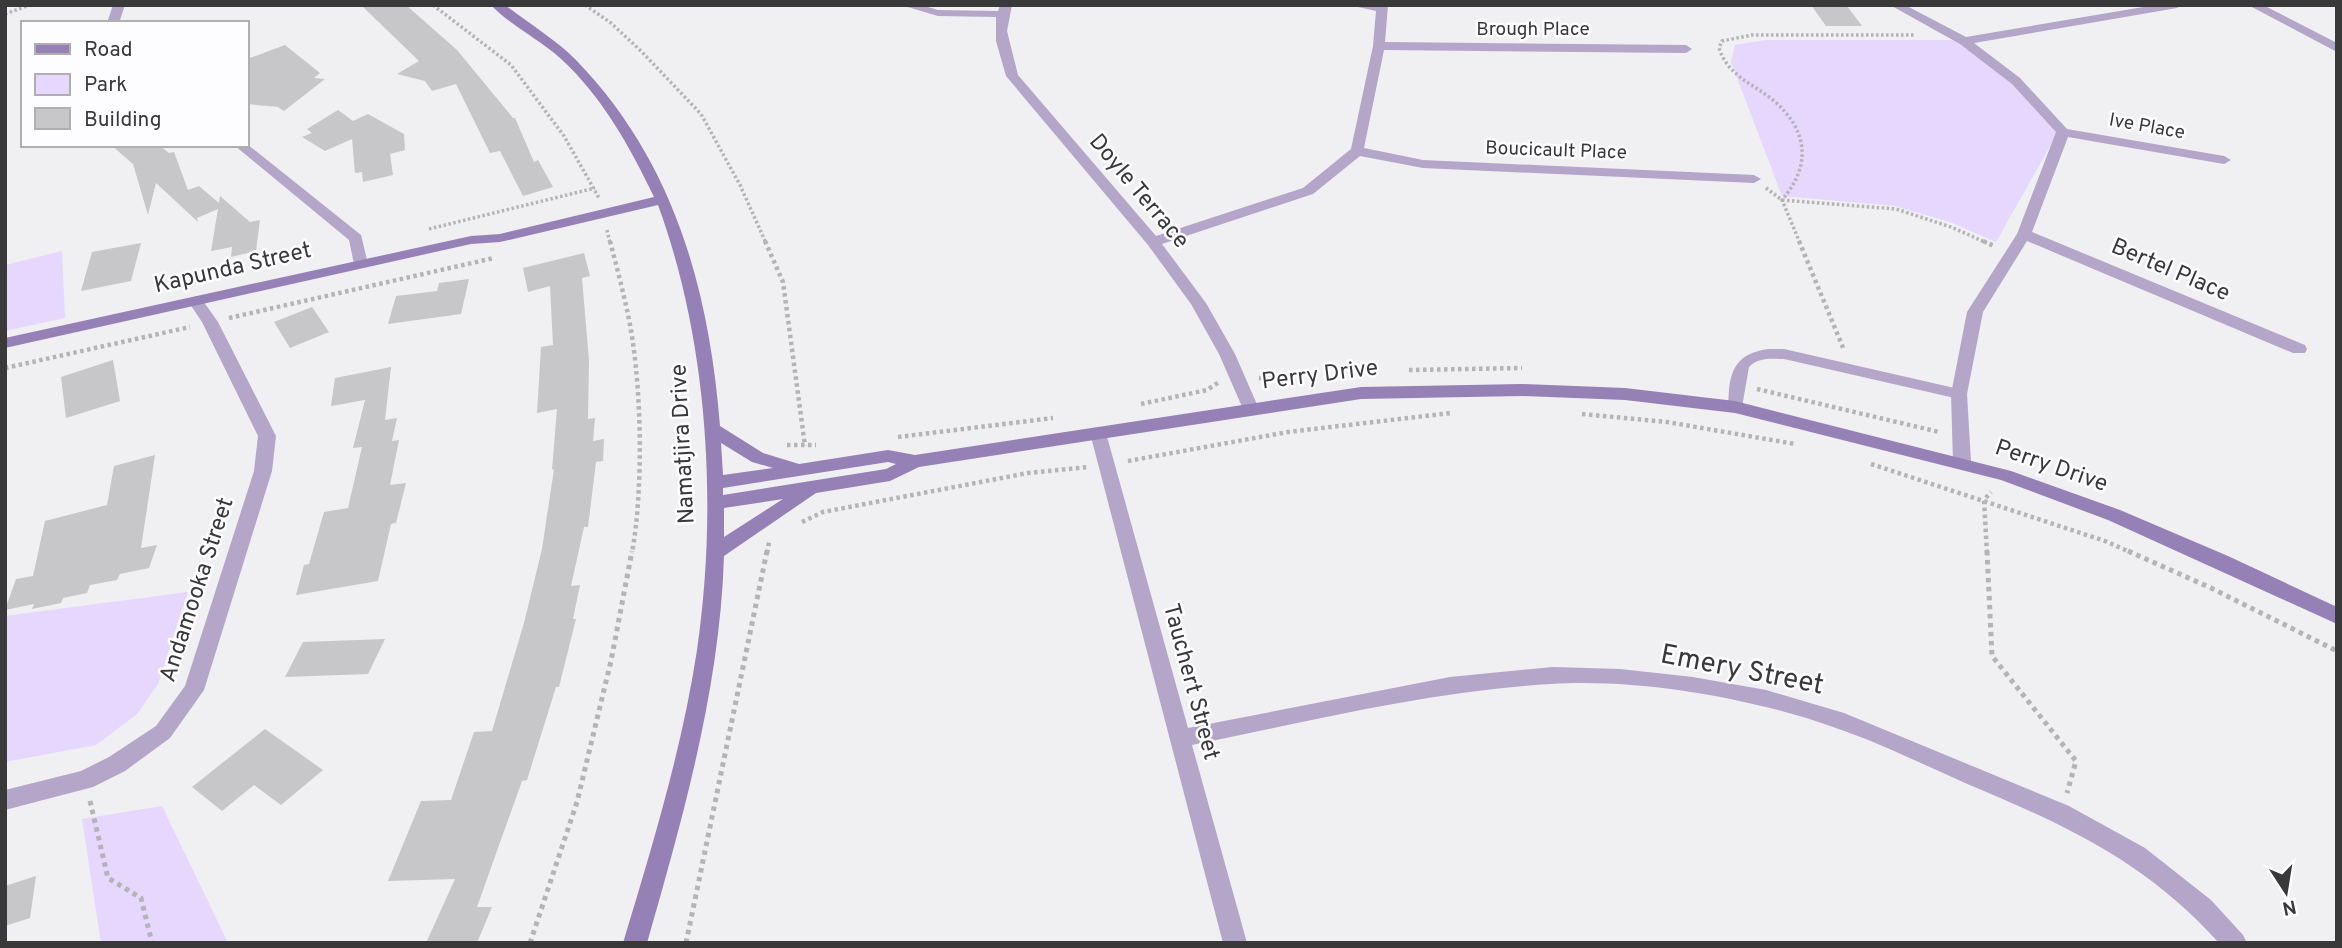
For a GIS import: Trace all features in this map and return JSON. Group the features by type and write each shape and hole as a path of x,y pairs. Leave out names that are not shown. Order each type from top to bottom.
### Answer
{"street":[{"name":"Namatjira Drive","path":"496,5 571,62 620,122 661,194 686,257 705,348 714,430 716,552 703,675 653,883 635,943"},
{"path":"907,5 938,13 1003,10"},
{"path":"1153,242 1308,191 1357,151 1379,46 1382,7 1355,5"},
{"path":"1896,5 1964,41 2016,81 2063,132 2024,234 1975,312 1959,394 1962,462"},
{"path":"1964,41 2177,5"},
{"path":"2255,5 2337,48"},
{"name":"Doyle Terrace","path":"1003,10 1002,43 1012,76 1153,242 1198,303 1227,354 1251,410"},
{"name":"Brough Place","path":"1379,46 1686,49"},
{"name":"Ive Place","path":"2063,132 2224,160"},
{"path":"242,147 356,238 361,264"},
{"name":"Boucicault Place","path":"1357,151 1423,164 1754,178"},
{"name":"Kapunda Street","path":"5,343 471,240 500,238 661,194"},
{"name":"Bertel Place","path":"2024,234 2299,349"},
{"name":"Andamooka Street","path":"5,800 85,780 117,764 163,732 194,690 263,471 267,436 210,322 196,301"},
{"name":"Perry Drive","path":"715,483 798,467 888,456 915,461 1361,393 1522,390 1625,394 1735,407 1962,462 2005,475 2114,514 2337,616"},
{"path":"714,430 758,458 798,467"},
{"name":"Tauchert Street","path":"1098,433 1235,943"},
{"name":"Perry Drive","path":"715,503 890,475 915,461"},
{"path":"716,552 814,487"},
{"name":"Emery Street","path":"1180,738 1450,685 1553,675 1620,677 1705,687 1766,699 1837,719 2061,813 2137,855 2203,908 2235,943"}],"lane":[{"path":"1735,407 1736,375 1743,364 1765,353 1784,354 1959,394"}],"path":[{"path":"5,14 30,5"},
{"path":"433,5 511,65 564,136 595,188"},
{"path":"585,5 631,41 701,114 740,186 783,282 806,446 795,456 798,467"},
{"path":"1782,200 1795,186 1805,162 1803,147 1794,125 1778,105 1723,63 1719,48 1722,41 1752,35 1924,36"},
{"path":"1754,178 1782,200 1853,370"},
{"path":"1782,200 1896,209 2011,253"},
{"path":"530,943 577,802 611,661 639,515 637,391 628,312 607,232 594,235"},
{"path":"5,368 502,256"},
{"path":"1737,384 1936,432"},
{"path":"787,505 786,513 795,525 823,513 1028,473 1107,466 1238,438 1375,418 1454,413"},
{"path":"1573,414 1667,422 1803,446"},
{"path":"1869,463 2105,541 2211,588 2337,651"},
{"path":"1984,500 1992,656 2076,761 2061,813"},
{"path":"686,943 739,695 769,538 778,534"},
{"path":"85,780 107,878 141,898 152,943"}],"green space":[{"path":"1766,40 1957,40 2012,81 2058,132 1996,242 1950,222 1895,206 1782,196 1731,62 1735,45"},
{"path":"62,251 65,318 5,331 5,265"},
{"path":"188,592 158,684 137,714 96,745 5,762 5,616"},
{"path":"162,806 228,943 101,943 82,819"}],"building":[{"path":"361,5 406,5 457,50 515,118 534,162 538,160 553,187 523,196 500,151 490,153 456,84 432,91 425,81 397,74 419,61"},
{"path":"1811,5 1847,6 1862,26 1826,26"},
{"path":"285,45 320,73 314,78 325,79 284,111 278,107 248,104 248,59"},
{"path":"338,110 353,121 368,114 404,134 405,150 390,154 393,175 363,182 362,172 355,173 352,139 325,151 302,137 312,133 307,129"},
{"path":"113,147 162,147 169,153 174,152 188,190 199,186 219,203 220,196 250,222 260,220 256,251 231,257 232,247 211,251 218,209 197,218 198,222 156,183 148,215 133,164"},
{"path":"141,243 131,281 81,291 92,252"},
{"path":"584,253 590,276 582,278 589,361 588,419 595,418 593,441 604,439 603,461 596,462 588,527 584,527 571,586 580,585 573,619 576,619 559,687 556,687 527,780 522,781 477,907 492,907 477,943 426,943 455,879 388,881 421,801 451,800 474,732 492,731 524,623 542,549 554,469 552,470 557,409 537,413 541,347 553,345 550,286 528,292 523,268"},
{"path":"469,279 461,314 388,324 396,296 437,291 439,283"},
{"path":"312,307 329,332 290,348 274,322"},
{"path":"113,360 120,401 66,418 61,377"},
{"path":"391,367 385,420 397,418 392,441 399,440 390,485 406,483 396,523 391,524 378,581 296,595 304,565 309,564 324,512 348,508 362,447 353,448 365,400 331,406 335,378"},
{"path":"155,455 141,548 157,545 149,568 120,574 117,580 90,585 87,593 63,598 61,603 32,609 34,604 5,610 16,579 33,576 45,521 107,505 114,466"},
{"path":"385,639 368,674 285,677 303,642"},
{"path":"265,729 323,770 281,805 254,785 222,811 192,787"},
{"path":"36,876 30,918 5,926 5,886"}]}
